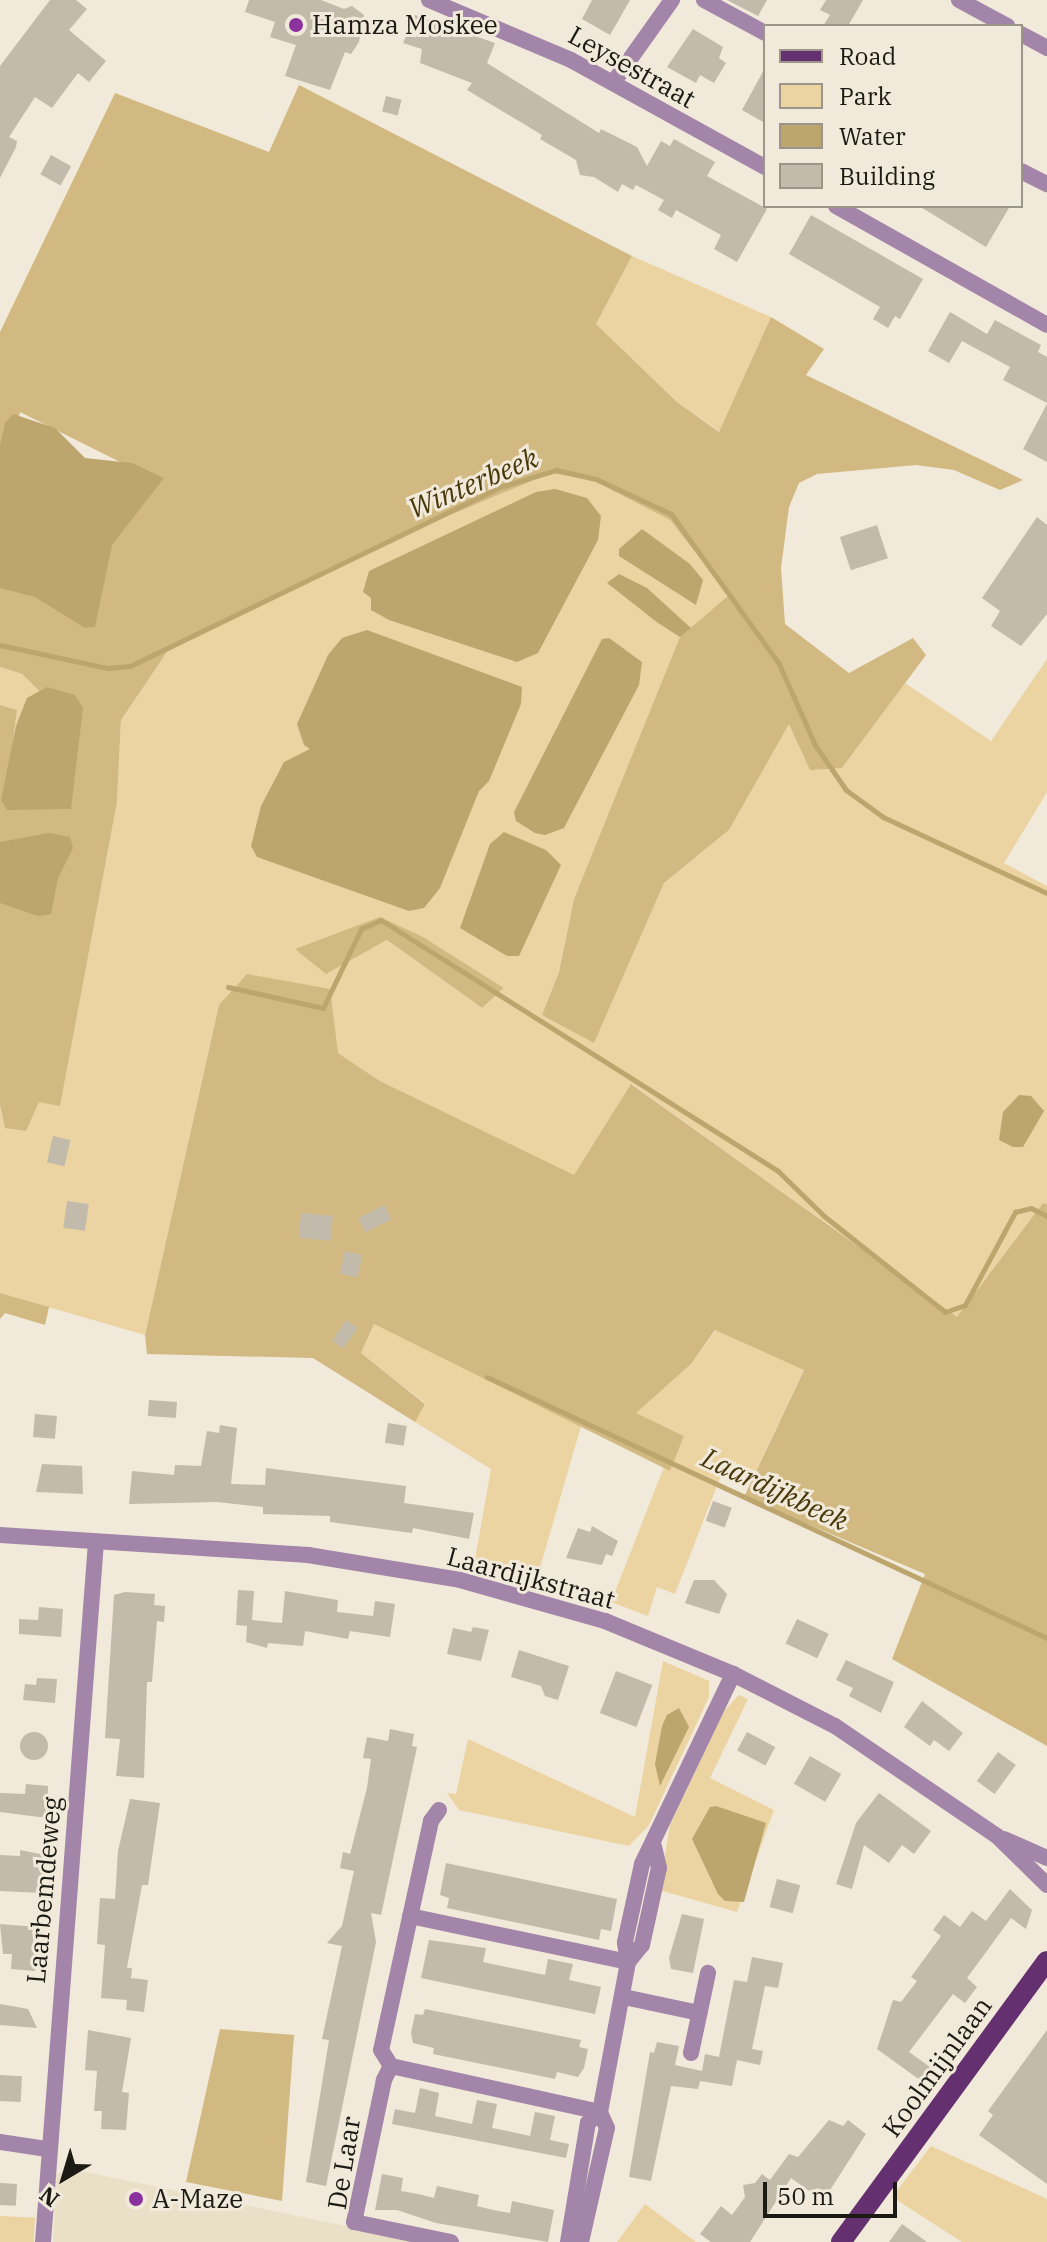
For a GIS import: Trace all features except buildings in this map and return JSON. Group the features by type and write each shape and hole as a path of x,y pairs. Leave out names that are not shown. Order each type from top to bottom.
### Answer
{"main road":[{"name":"Koolmijnlaan","path":"841,2242 1047,1961"}],"street":[{"name":"Leysestraat","path":"429,0 527,38 763,166"},
{"path":"613,83 672,0"},
{"path":"704,0 763,32"},
{"path":"959,0 1003,24"},
{"path":"1023,35 1047,48"},
{"path":"1023,172 1047,184"},
{"path":"840,208 1047,325"},
{"name":"Laardijkstraat","path":"0,1535 308,1555 460,1580 605,1621 733,1674 835,1726 997,1836 1047,1885"},
{"name":"Laarbemdeweg","path":"43,2242 47,2149 96,1542"},
{"path":"581,2242 607,2128 600,2112 624,1997 628,1962 625,1942 642,1864 654,1847 733,1674"},
{"name":"De Laar","path":"439,1810 431,1821 381,2050 391,2066 384,2080 354,2222 451,2242"},
{"name":"Laardijkstraat","path":"997,1836 1047,1858"},
{"path":"410,1916 628,1962"},
{"path":"691,2053 708,1973"},
{"path":"624,1997 699,2013"},
{"path":"391,2066 600,2112"},
{"path":"568,2242 588,2123 600,2112"},
{"path":"0,2142 47,2149"}],"shaded area":[{"path":"299,85 632,256 596,324 677,402 719,432 771,317 824,349 806,375 1023,480 1000,490 954,470 916,465 817,474 799,483 789,507 781,568 785,624 849,673 913,638 926,655 842,768 810,770 789,724 729,830 664,883 594,1043 542,1015 559,972 574,899 680,637 729,595 670,520 592,480 551,473 378,545 167,652 121,720 117,802 60,1106 39,1102 26,1131 5,1128 0,1105 0,705 17,710 6,797 72,723 22,674 0,667 0,567 108,554 136,470 20,412 0,500 0,332 115,93 269,152"},
{"path":"380,917 423,937 504,988 482,1008 387,940 326,974 295,949"},
{"path":"247,974 330,989 338,1053 380,1081 574,1175 631,1084 957,1317 1043,1203 1047,1204 1047,1746 892,1659 925,1574 744,1497 804,1370 715,1330 691,1364 636,1413 684,1436 670,1471 374,1324 361,1353 425,1404 415,1422 313,1358 147,1354 145,1335 219,1005"},
{"path":"0,1293 49,1307 45,1325 5,1313 0,1319"},
{"path":"220,2029 294,2035 282,2201 186,2182"},
{"name":"A-Maze","path":"71,2169 423,2242 53,2242 56,2174"}],"green space":[{"path":"632,256 771,317 720,432 677,402 596,324"},
{"path":"551,473 592,480 670,520 729,595 686,634 574,899 559,972 542,1015 594,1042 664,883 729,830 789,723 842,768 905,683 991,741 1047,659 1047,792 1004,863 1047,886 1047,1204 1043,1203 958,1318 632,1084 574,1176 380,1081 338,1053 219,1005 145,1335 0,1293 0,1105 5,1128 39,1101 60,1105 117,802 121,720 167,652 378,545","holes":["380,918 423,937 504,988 482,1008 387,940 326,974"]},
{"path":"0,667 22,674 72,723 6,798 17,710 0,705"},
{"path":"374,1324 581,1426 537,1578 474,1565 491,1469 415,1422 425,1403 361,1353"},
{"path":"716,1330 804,1369 756,1471 727,1460 675,1594 657,1587 648,1616 611,1602 664,1467 670,1470 684,1436 635,1413 691,1364"},
{"path":"663,1661 709,1681 709,1697 649,1825 629,1846 459,1810 447,1793 456,1794 468,1739 635,1817"},
{"path":"739,1695 748,1699 710,1778 774,1810 737,1912 659,1890 670,1825 724,1711"},
{"path":"931,2146 1047,2199 1047,2242 962,2242 892,2197"},
{"path":"645,2204 696,2242 617,2242"},
{"path":"0,2216 35,2218 34,2242 0,2242"}],"water":[{"path":"13,414 55,428 85,458 132,463 164,478 112,545 95,627 85,628 35,597 0,588 0,445 5,423"},
{"path":"555,489 587,498 601,516 598,540 538,653 517,662 389,620 371,610 371,598 363,592 369,571 536,492"},
{"path":"642,529 690,564 703,580 696,605 619,556 619,549"},
{"path":"619,574 647,588 691,628 680,637 658,623 607,583"},
{"path":"367,630 522,687 521,704 489,781 479,791 440,888 424,908 409,911 257,857 251,846 261,806 284,762 310,749 304,745 297,724 328,655 342,638"},
{"path":"609,638 642,662 639,685 564,828 545,835 535,833 516,821 514,812 602,639"},
{"path":"47,687 75,695 83,708 71,809 7,810 1,800 16,726 27,698"},
{"path":"504,832 546,850 561,865 519,956 507,956 460,928 490,844"},
{"path":"49,833 70,837 73,848 58,878 51,914 38,916 0,903 0,842"},
{"path":"1019,1095 1031,1096 1044,1111 1023,1147 1013,1147 999,1140 1003,1112"},
{"path":"679,1708 689,1727 660,1786 655,1764 662,1726 667,1715"},
{"path":"716,1806 766,1823 744,1902 725,1901 718,1894 692,1839 710,1807"}],"waterway":[{"name":"Winterbeek","path":"0,645 107,668 130,666 500,487 556,470 596,479 671,514 779,664 815,745 846,790 883,817 1047,893"},
{"path":"228,987 323,1008 361,929 381,920 778,1171 824,1216 945,1312 965,1305 1015,1212 1031,1208 1047,1216"},
{"name":"Laardijkbeek","path":"487,1377 1047,1638"}],"place":[{"name":"Hamza Moskee","path":"296,25"},
{"name":"A-Maze","path":"136,2199"}]}
